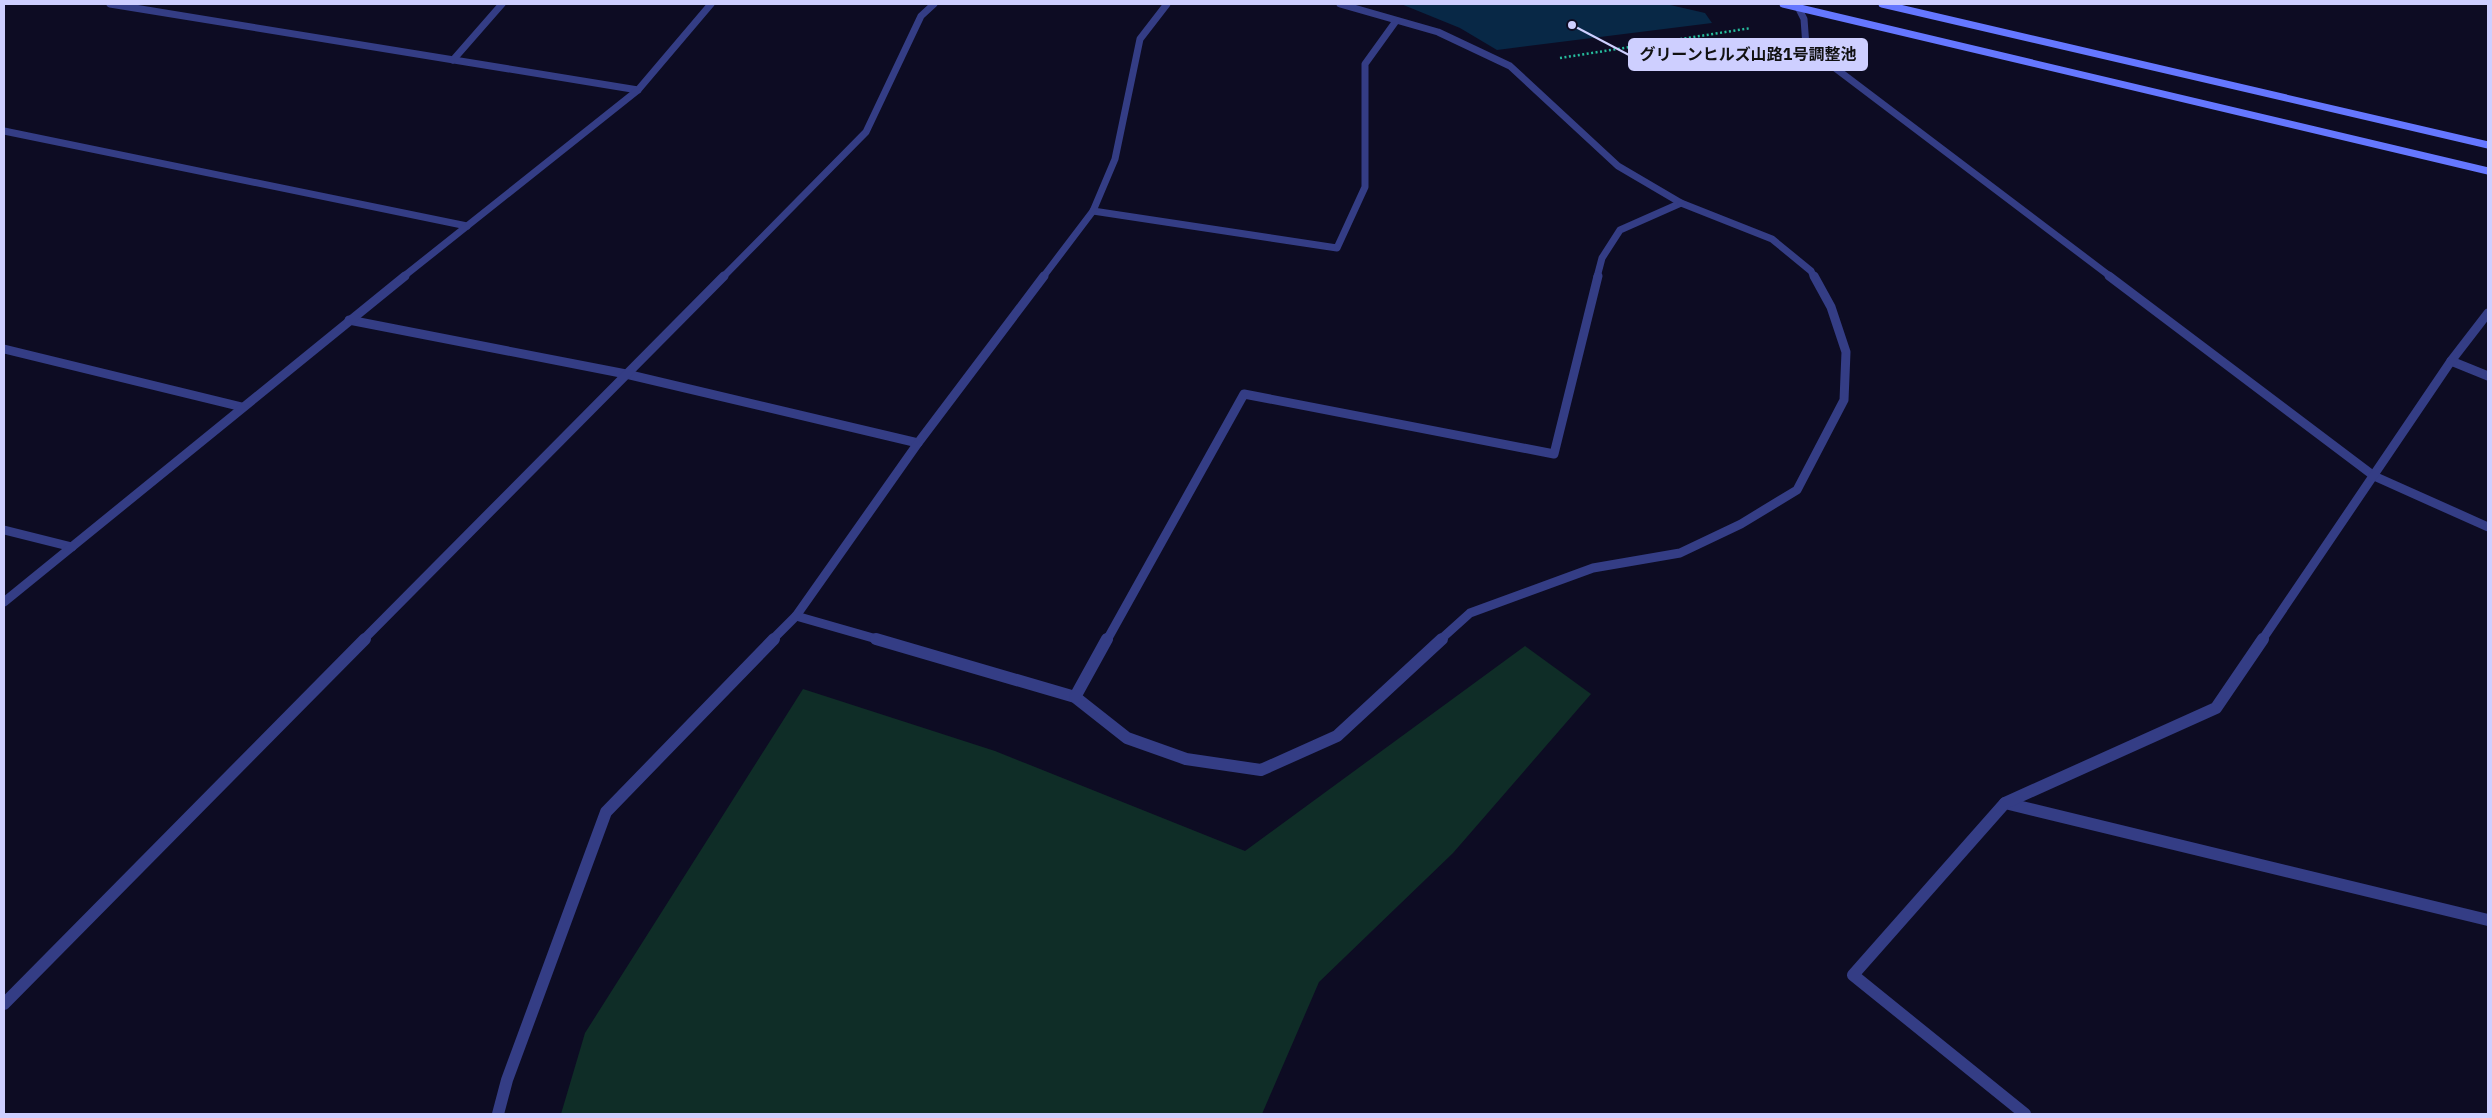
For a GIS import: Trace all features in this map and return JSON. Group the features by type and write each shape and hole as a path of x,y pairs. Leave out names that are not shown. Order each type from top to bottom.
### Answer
{"street":[{"path":"110,4 638,90"},
{"path":"453,60 502,4"},
{"path":"4,602 242,406 638,90 711,4"},
{"path":"4,1004 866,132 921,16 934,4"},
{"path":"498,1114 507,1080 606,812 796,616 918,443 1093,211 1115,159 1140,39 1167,4"},
{"path":"796,616 1075,697 1127,738 1186,759 1261,770 1337,736 1470,613 1593,568 1680,553 1740,524 1796,490 1844,400 1846,352 1831,307 1811,271 1772,239 1681,203 1618,166 1510,66 1438,32 1340,4"},
{"path":"1784,4 1799,6 2488,171"},
{"path":"1882,4 2488,145"},
{"path":"1799,6 1804,19 1806,46 2374,476 2488,527"},
{"path":"1093,211 1337,248 1365,187 1365,64 1396,20"},
{"path":"4,131 467,226"},
{"path":"1075,697 1244,394 1554,454 1602,258 1620,230 1681,203"},
{"path":"2026,1114 1854,975 2005,803 2216,708 2451,361 2488,313"},
{"path":"349,320 626,374 918,443"},
{"path":"4,349 242,406"},
{"path":"2451,361 2488,376"},
{"path":"4,530 72,547"},
{"path":"2005,803 2488,920"}],"path":[{"path":"1510,66 1804,19"}],"green space":[{"path":"1525,646 1591,694 1453,853 1319,982 1262,1114 561,1114 585,1033 803,689 995,751 1245,851"}],"water":[{"path":"1401,4 1666,4 1705,13 1712,23 1497,50 1460,28"}],"place":[{"name":"グリーンヒルズ山路1号調整池","path":"1572,25"}]}
